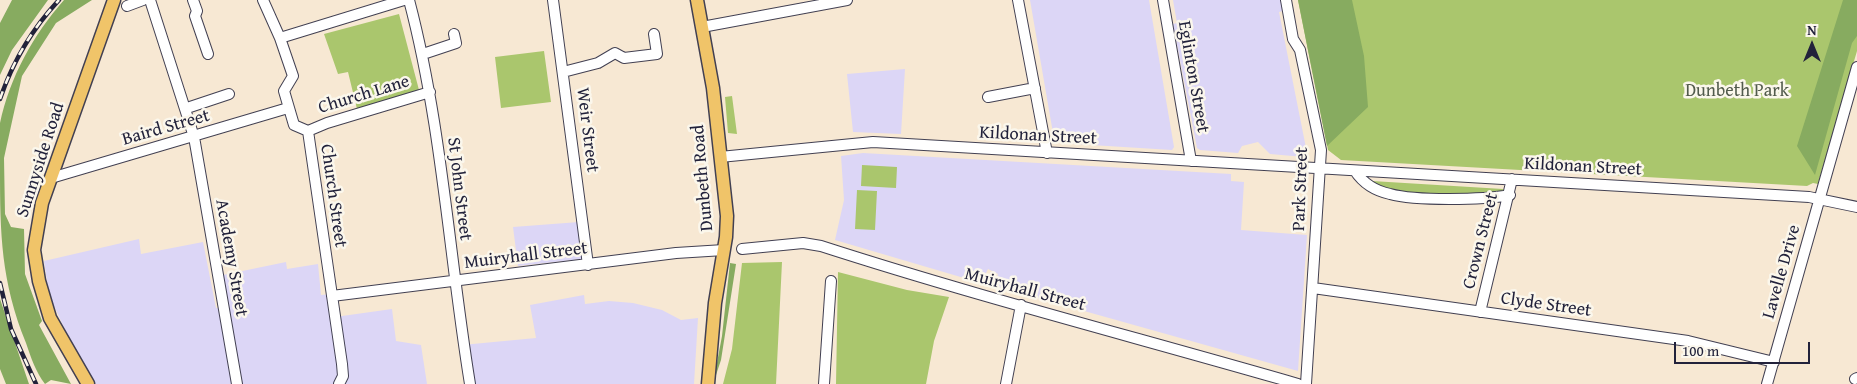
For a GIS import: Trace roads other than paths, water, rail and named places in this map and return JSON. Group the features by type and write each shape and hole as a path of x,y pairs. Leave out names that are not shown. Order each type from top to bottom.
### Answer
{"main road":[{"name":"Sunnyside Road","path":"88,384 50,318 35,266 34,250 38,220 114,0"},
{"name":"Dunbeth Road","path":"697,0 712,88 727,216 724,250 714,312 708,384"}],"street":[{"path":"127,6 143,0"},
{"name":"Academy Street","path":"150,0 187,108 194,137 237,384"},
{"path":"193,0 208,54"},
{"name":"Church Street","path":"262,0 280,38 293,76 284,91 294,126 308,131 342,364 343,376 339,384"},
{"path":"280,38 404,0"},
{"name":"St John Street","path":"409,0 423,54 430,92 454,282 470,384"},
{"name":"Weir Street","path":"552,0 564,72 588,265"},
{"path":"702,27 847,0"},
{"path":"1018,0 1047,153"},
{"name":"Eglinton Street","path":"1163,0 1191,161"},
{"name":"Park Street","path":"1286,0 1293,39 1300,50 1320,143 1320,169 1306,384"},
{"path":"423,54 456,43 454,34"},
{"path":"564,72 598,63 615,53 624,58 657,54 654,34"},
{"name":"Lavelle Drive","path":"1767,384 1857,68"},
{"path":"988,98 1035,88"},
{"name":"Church Lane","path":"308,131 327,123 430,92"},
{"path":"187,108 229,94"},
{"name":"Baird Street","path":"52,178 288,108"},
{"name":"Kildonan Street","path":"720,157 873,142 1809,197 1857,207"},
{"name":"Kildonan Street","path":"1356,170 1368,184 1390,194 1450,198 1510,195"},
{"name":"Crown Street","path":"1480,312 1510,195 1512,179"},
{"name":"Muiryhall Street","path":"742,249 795,244 821,246 928,281 1021,305 1298,384"},
{"name":"Muiryhall Street","path":"332,296 676,253 724,250"},
{"path":"824,384 830,281"},
{"name":"Clyde Street","path":"1313,288 1688,341 1774,362"},
{"path":"1006,384 1021,305"}],"railway":[{"path":"0,99 17,59 31,34 59,0"},
{"path":"0,283 11,329 36,384"}],"park label":[{"name":"Dunbeth Park","path":"1737,91"}]}
